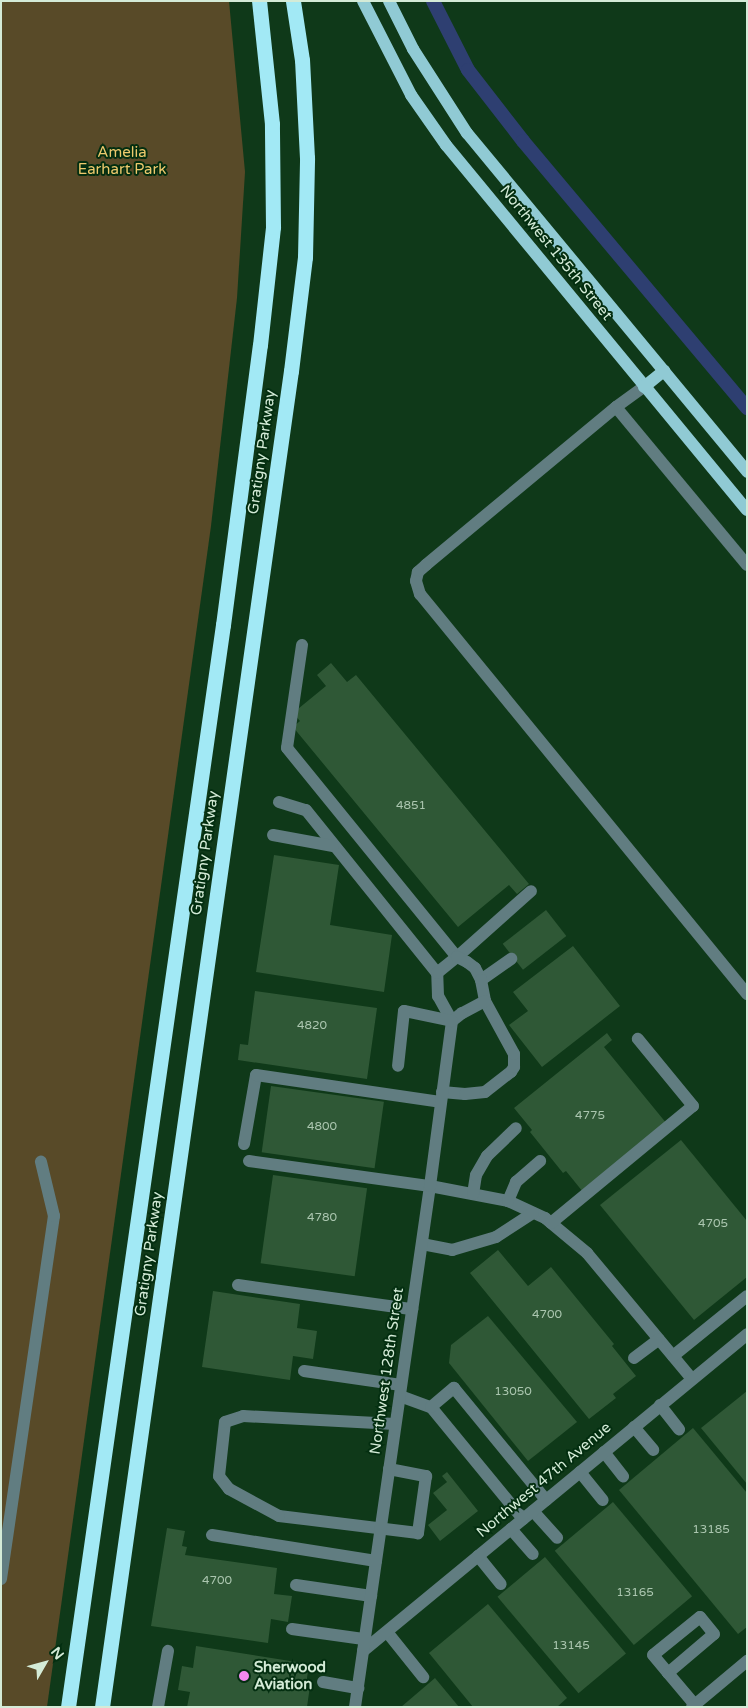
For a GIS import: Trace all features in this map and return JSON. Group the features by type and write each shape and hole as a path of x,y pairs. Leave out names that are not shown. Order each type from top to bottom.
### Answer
{"highway":[{"name":"Gratigny Parkway","path":"68,1707 224,615 261,335 273,218 272,124 259,1"},
{"name":"Gratigny Parkway","path":"102,1707 290,381 305,257 306,148 302,60 293,1"}],"main road":[{"name":"Northwest 135th Street","path":"363,1 407,88 446,145 747,510"},
{"name":"Northwest 135th Street","path":"390,1 413,49 467,133 747,472"},
{"path":"644,387 664,371"}],"street":[{"path":"644,387 616,407 426,565 417,575 416,584 420,594 747,994"},
{"path":"616,407 747,565"},
{"path":"244,1144 256,1075 441,1097 484,1092 511,1072 514,1067 514,1054 486,1001 481,980 475,968 457,957 287,748 302,645"},
{"path":"279,802 306,810 437,973 438,996 452,1021"},
{"path":"273,835 334,846"},
{"path":"437,973 531,891"},
{"path":"481,980 510,959"},
{"path":"452,1021 462,1012 486,1001"},
{"path":"398,1066 404,1010 452,1021"},
{"name":"Northwest 128th Street","path":"355,1707 422,1244 448,1038 452,1021"},
{"path":"551,1223 693,1106 638,1039"},
{"path":"473,1194 476,1175 487,1156 516,1128"},
{"path":"1,1580 54,1216 41,1162"},
{"path":"248,1162 430,1186 508,1201 533,1213 551,1223 587,1253 692,1379"},
{"path":"508,1201 516,1182 540,1162"},
{"path":"422,1244 452,1250 496,1237 533,1213"},
{"path":"238,1285 412,1310"},
{"path":"673,1356 747,1296"},
{"name":"Northwest 47th Avenue","path":"363,1645 387,1632 747,1334"},
{"path":"634,1358 659,1339"},
{"path":"304,1371 401,1391 431,1407 528,1515 556,1538"},
{"path":"431,1407 454,1388 546,1500"},
{"path":"660,1405 679,1429"},
{"path":"390,1469 426,1476 418,1533 380,1530 279,1516 229,1489 219,1476 225,1422 243,1416 395,1424"},
{"path":"634,1427 653,1450"},
{"path":"604,1452 623,1476"},
{"path":"580,1472 603,1500"},
{"path":"511,1529 533,1554"},
{"path":"212,1535 376,1561"},
{"path":"478,1556 501,1584"},
{"path":"296,1585 371,1596"},
{"path":"668,1673 714,1634 700,1617 653,1655 694,1706 747,1661"},
{"path":"292,1629 363,1645"},
{"path":"387,1632 423,1677"},
{"path":"158,1707 168,1651"},
{"path":"323,1682 358,1688"}],"green space":[{"name":"Amelia Earhart Park","path":"1,1 229,1 245,172 237,298 211,526 47,1707 1,1707"}],"building":[{"path":"331,663 347,682 356,675 529,884 517,894 509,885 458,927 293,727 300,721 293,713 326,686 317,675"},
{"path":"274,855 339,865 330,925 392,935 384,992 256,972"},
{"path":"546,910 566,936 523,970 503,944"},
{"path":"573,946 620,1006 542,1067 509,1025 528,1011 513,992"},
{"path":"255,991 377,1008 367,1079 238,1060 240,1044 248,1045"},
{"path":"607,1033 612,1040 604,1047 667,1124 583,1192 566,1171 563,1173 530,1132 532,1130 514,1108"},
{"path":"271,1086 384,1102 375,1168 262,1152"},
{"path":"681,1140 747,1221 747,1277 694,1320 600,1205"},
{"path":"273,1175 367,1188 355,1276 261,1263"},
{"path":"498,1250 528,1286 551,1267 614,1344 612,1346 636,1376 613,1394 616,1398 589,1419 470,1273"},
{"path":"213,1291 300,1304 297,1328 317,1331 313,1359 293,1356 290,1380 202,1367"},
{"path":"488,1316 577,1422 528,1461 449,1363 451,1345"},
{"path":"747,1391 747,1484 701,1428"},
{"path":"693,1428 747,1493 747,1627 738,1634 619,1490"},
{"path":"447,1472 478,1511 440,1541 428,1525 447,1510 433,1493 447,1482 442,1476"},
{"path":"613,1502 692,1596 634,1645 555,1551"},
{"path":"167,1528 185,1531 182,1546 187,1547 185,1555 277,1568 274,1594 292,1596 288,1622 271,1619 268,1643 151,1626"},
{"path":"545,1557 626,1654 578,1693 498,1597"},
{"path":"488,1604 567,1698 557,1707 473,1707 429,1653"},
{"name":"Sherwood Aviation","path":"196,1646 309,1664 306,1685 310,1686 307,1707 187,1707 190,1692 178,1690 182,1666 193,1668"},
{"path":"435,1678 459,1707 401,1707"}],"waterway":[{"path":"433,1 468,70 523,141 747,408"}],"place":[{"name":"Sherwood Aviation","path":"244,1676"}]}
